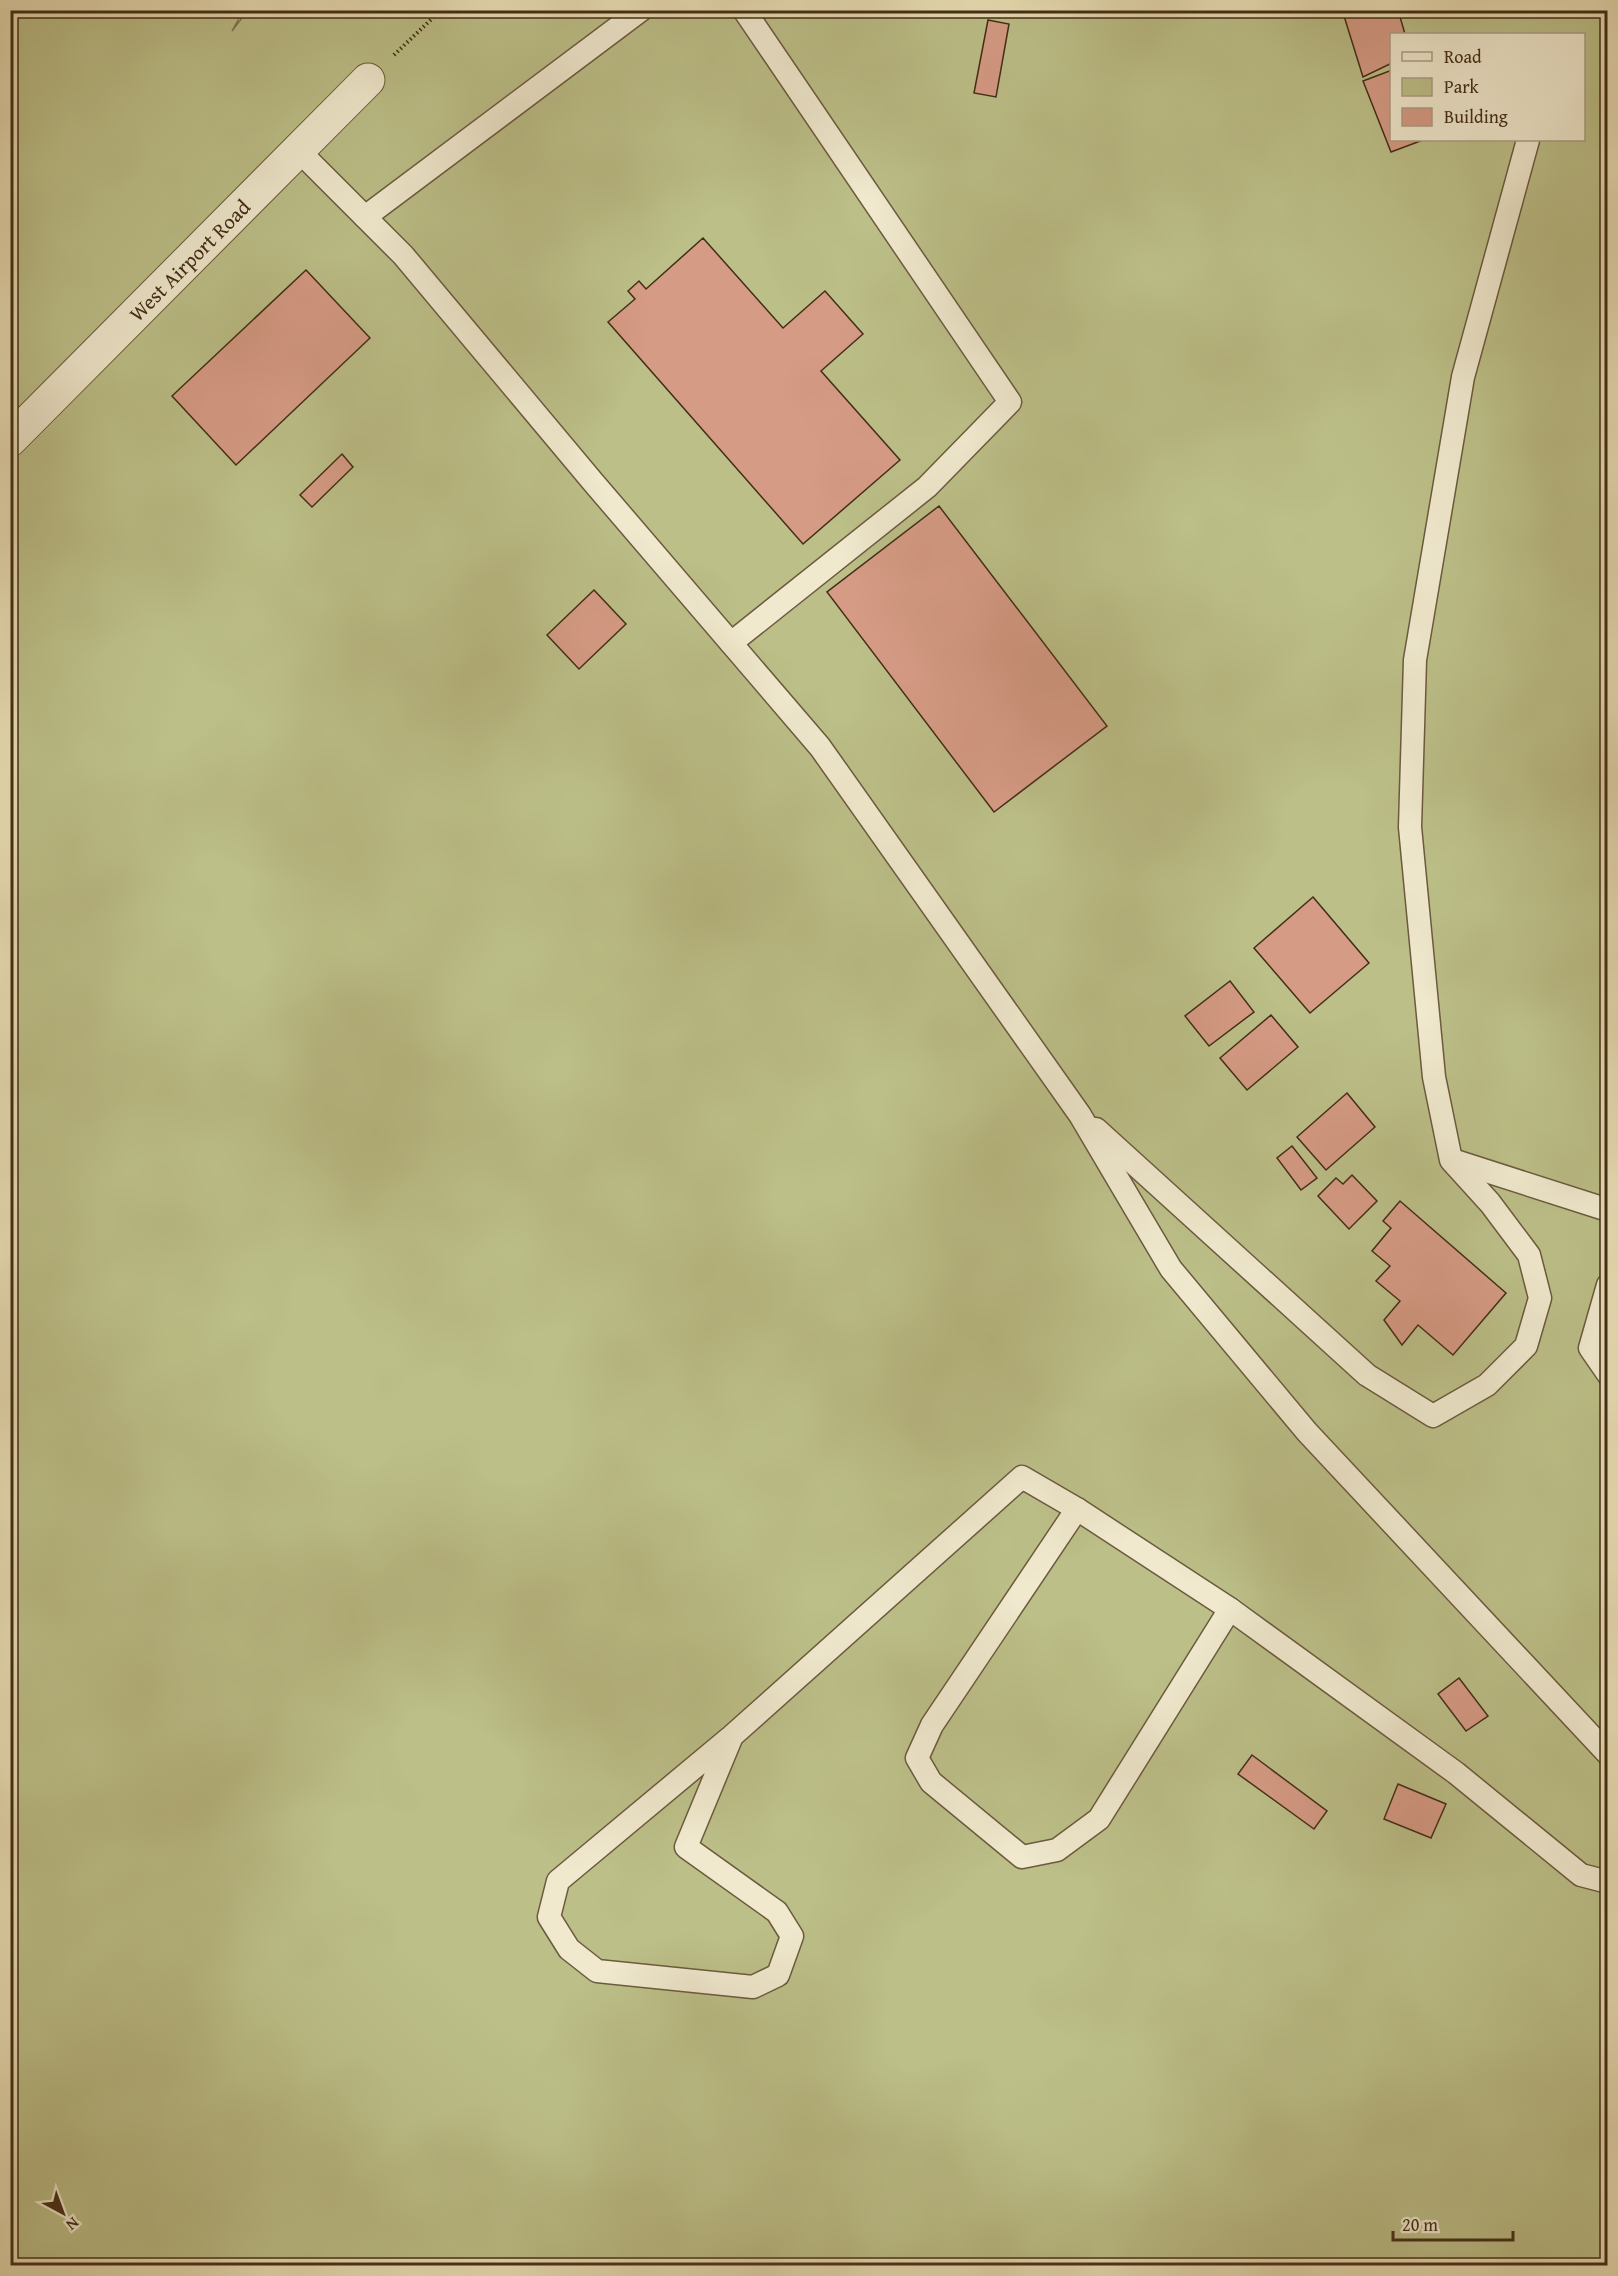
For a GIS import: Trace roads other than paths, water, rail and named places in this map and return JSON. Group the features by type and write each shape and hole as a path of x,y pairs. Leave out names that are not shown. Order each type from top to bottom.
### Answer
{"street":[{"name":"West Airport Road","path":"10,440 368,80"}],"lane":[{"path":"365,217 641,10"},
{"path":"731,643 927,487 1010,402 744,10"},
{"path":"1080,1114 1367,1375 1433,1416 1487,1385 1526,1346 1540,1298 1529,1255 1490,1203 1451,1160 1434,1077 1410,827 1414,660 1463,377 1528,141"},
{"path":"299,151 403,255 820,747 1080,1114 1178,1278 1306,1432 1608,1754"},
{"path":"1451,1160 1608,1210"},
{"path":"1608,1285 1590,1348 1608,1374"},
{"path":"732,1736 686,1847 777,1912 792,1936 778,1975 753,1987 597,1971 569,1948 549,1917 558,1881 732,1736 1022,1477 1077,1509 1230,1609 1456,1773 1581,1875 1608,1882"},
{"path":"1077,1509 932,1725 917,1758 931,1782 1022,1857 1057,1850 1099,1819 1230,1609"}]}
